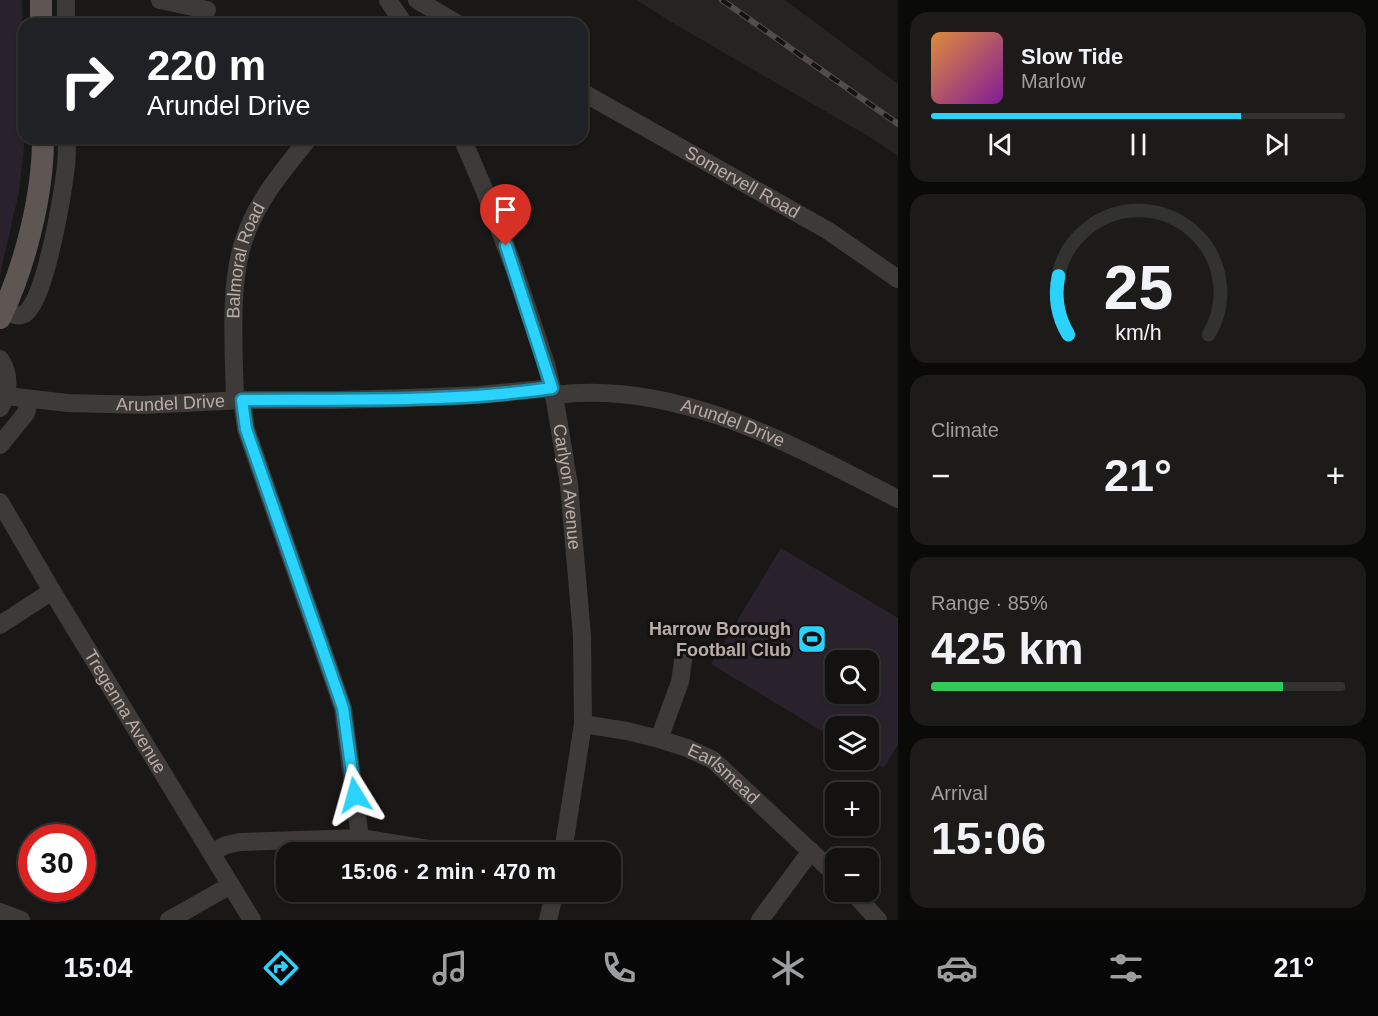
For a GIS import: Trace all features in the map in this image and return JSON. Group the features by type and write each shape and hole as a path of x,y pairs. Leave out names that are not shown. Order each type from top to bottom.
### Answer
{"main road":[{"path":"41,0 41,18"},
{"path":"2,314 30,237 43,159 43,144"}],"street":[{"path":"66,0 66,18"},
{"path":"160,0 207,10"},
{"path":"388,0 400,18"},
{"path":"417,0 446,18"},
{"name":"Somervell Road","path":"588,95 817,224 898,279"},
{"path":"2,314 24,315 31,308 42,282 59,211 67,164 67,144"},
{"name":"Balmoral Road","path":"304,144 267,194 251,221 242,247 235,296 239,400 246,429 343,708 360,838"},
{"name":"Carlyon Avenue","path":"465,144 514,268 553,392 570,496 582,636 582,724 564,842"},
{"path":"0,359 7,375 3,402"},
{"name":"Arundel Drive","path":"3,402 30,399 116,405 553,392 618,394 660,400 711,414 779,440 898,499"},
{"path":"0,445 26,413 30,399"},
{"name":"Tregenna Avenue","path":"0,502 252,920"},
{"path":"0,625 52,591"},
{"path":"658,739 680,682 684,654"},
{"name":"Earlsmead","path":"582,724 627,730 687,747 713,760 825,864"},
{"path":"212,852 226,845 240,842 360,838 385,842"},
{"path":"760,920 811,851"},
{"path":"169,920 231,885"},
{"path":"548,920 552,902"},
{"path":"862,902 878,920"},
{"path":"0,912 21,920"}],"shaded area":[{"path":"0,0 22,0 22,18 18,18 18,144 24,144 19,191 0,275"},
{"path":"637,0 785,0 898,84 898,156 873,139"},
{"name":"Harrow Borough Football Club","path":"781,548 898,618 898,744 884,768 879,765 879,716 825,716 825,733 711,664"}],"railway":[{"path":"722,0 898,124"}],"place":[{"name":"Harrow Borough Football Club","path":"812,639"}],"route":[{"path":"355,795 343,708 246,429 242,400 409,398 479,395 552,388 506,246"}]}
